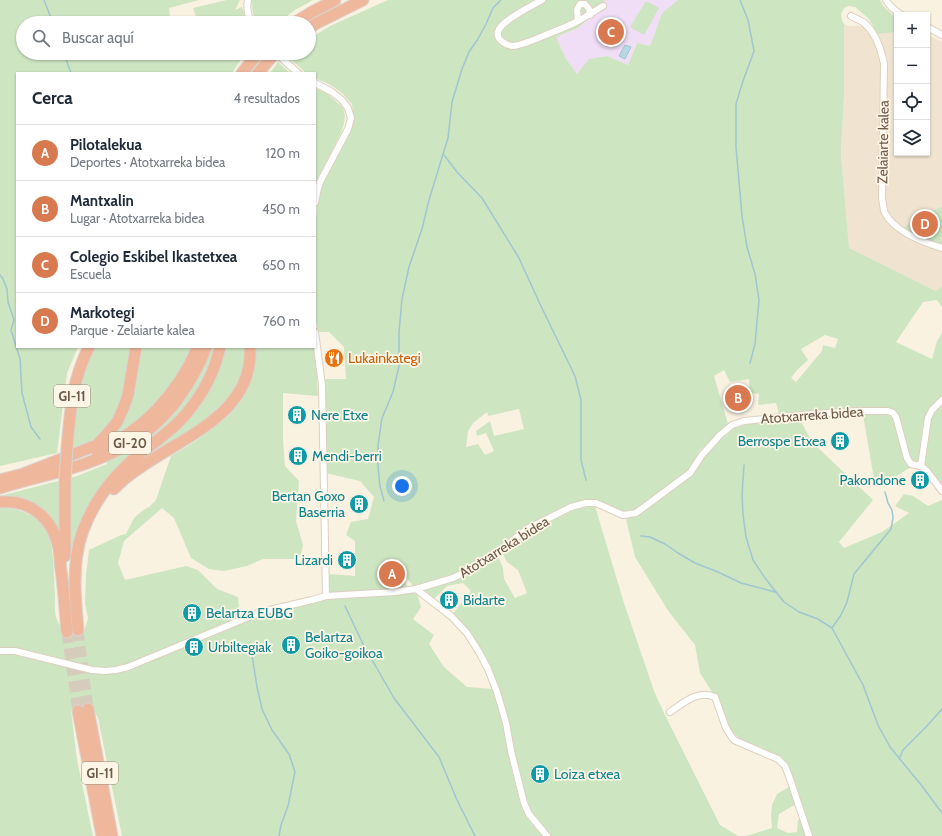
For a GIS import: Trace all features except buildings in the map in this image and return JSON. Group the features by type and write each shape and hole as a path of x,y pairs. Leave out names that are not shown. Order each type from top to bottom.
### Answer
{"highway":[{"path":"305,16 335,0"},
{"path":"316,24 363,0"},
{"path":"243,72 252,60"},
{"path":"259,72 270,60"},
{"name":"GI-11","path":"88,348 78,372 71,402 65,481 64,596 72,631 77,553 87,520 99,497 126,465 168,432 186,415 204,388 217,360 220,348"},
{"path":"20,475 97,445 108,433 117,422 128,395 136,348"},
{"name":"GI-20","path":"0,480 86,456 108,446 130,433 149,418 174,390 198,348"},
{"name":"GI-20","path":"0,488 74,468 101,458 119,450 144,434 168,411 185,390 199,366 206,348"},
{"path":"81,537 104,501 120,482 145,464 194,434 224,411 238,395 247,376 250,366 250,348"},
{"path":"0,502 14,502 30,507 42,515 49,524 56,538 59,549 64,596"},
{"name":"GI-11","path":"102,836 83,710 112,836"}],"street":[{"path":"248,0 248,16"},
{"path":"542,0 504,23 498,31 498,36 502,42 508,46 526,43 578,21 603,6"},
{"path":"886,0 890,7 897,12"},
{"path":"578,21 577,10 580,4 585,4 589,9 590,15"},
{"name":"Zelaiarte kalea","path":"851,16 863,22 873,34 881,50 884,64 882,198 884,211 891,223 906,234 942,248"},
{"path":"930,29 942,35"},
{"path":"284,60 297,72"},
{"path":"316,84 332,92 342,100 348,108 351,118 348,129 320,182 316,198"},
{"path":"316,340 322,385 326,596"},
{"path":"942,400 932,410 928,418 921,466 928,471 942,491"},
{"name":"Atotxarreka bidea","path":"0,651 15,651 92,670 116,670 128,667 261,612 326,596 395,592 453,578 485,562 527,529 571,507 586,503 596,503 623,515 636,513 690,473 702,455 720,435 732,425 744,421 858,411 888,411 893,413 896,417 910,464 921,466"},
{"path":"416,588 451,616 467,633 488,669 497,692 506,723 511,751 524,803 529,814 547,836"},
{"path":"670,712 688,700 698,696 710,694 715,697 726,728 734,740 778,758 785,766 790,776 809,836"}],"shaded area":[{"path":"605,0 678,0 662,13 650,46 636,44 628,65 607,56 590,59 577,74 566,59 556,37 578,28 595,14"},
{"path":"844,24 849,26 861,26 878,34 894,32 894,156 930,156 930,36 942,42 942,286 936,291 849,248 841,154 844,95"}],"green space":[{"path":"0,0 199,0 169,8 170,16 16,16 16,60 240,60 233,72 16,72 16,348 78,348 67,373 57,453 0,466"},
{"path":"227,0 240,0 235,10 242,7 245,16 196,16 193,8"},
{"path":"252,0 313,0 287,16 254,16"},
{"path":"388,0 605,0 595,14 578,28 556,37 566,59 577,74 589,59 607,56 628,65 637,43 650,46 662,13 678,0 880,0 883,6 894,16 894,32 878,34 868,18 855,7 848,6 844,8 841,14 844,24 844,95 841,154 849,248 936,291 942,286 942,307 937,300 923,302 896,342 932,359 937,341 942,333 942,397 925,417 922,429 919,459 917,463 886,483 874,479 862,409 779,415 776,403 758,405 759,394 750,393 749,379 730,382 724,370 714,376 728,424 700,450 689,471 636,511 624,514 585,502 524,530 484,561 454,576 413,586 392,558 381,568 391,582 404,581 408,587 390,590 329,593 329,574 355,576 355,541 346,535 351,522 368,519 374,497 360,481 326,473 324,379 346,379 344,347 329,332 318,332 316,321 316,219 318,196 323,181 341,149 354,121 352,104 342,93 329,84 316,78 316,72 305,72 292,60 316,60 316,35 330,26","holes":["825,335 838,339 835,348 823,345 822,351 796,382 791,378 808,360 801,349","519,409 524,429 494,436 490,421 476,431 477,436 486,433 494,451 485,455 478,444 466,447 468,431 473,423 487,412 488,416"]},
{"path":"646,1 659,8 644,35 630,27"},
{"path":"278,62 289,72 271,72"},
{"path":"316,88 328,94 343,108 345,116 341,133 316,183"},
{"path":"942,207 942,245 921,238 903,228 924,214"},
{"path":"94,348 245,348 245,364 241,380 219,410 188,433 135,465 124,461 95,496 85,512 81,520 73,550 70,550 70,529 59,531 48,515 0,498 0,496 77,476 107,464 96,437 84,446 72,451 78,398 88,359"},
{"path":"255,348 314,348 318,396 283,393 283,441 285,466 299,481 296,521 303,545 301,554 295,559 263,559 247,566 224,571 209,569 191,558 174,518 162,508 124,541 118,563 125,580 186,566 198,570 217,589 238,597 240,619 127,665 108,668 92,667 16,648 0,648 0,507 17,510 32,516 44,527 52,549 55,611 57,620 64,633 84,632 88,618 85,604 89,550 126,534 134,518 156,500 171,456 197,440 227,417 244,395 253,375 256,354"},
{"path":"942,402 942,488 924,464 930,418"},
{"path":"799,418 812,442 873,500 839,542 844,548 882,532 909,513 895,506 904,494 913,496 928,506 942,500 942,836 811,836 787,763 782,757 740,739 730,729 717,696 712,692 700,673 695,645 669,612 635,557 626,519 638,515 691,475 712,448 732,429 748,424"},
{"path":"585,506 595,506 623,600 654,691 664,713 720,825 738,836 549,836 530,813 525,799 490,669 452,615 471,591 463,583 447,586 433,600 420,589 498,556 503,568 504,579 515,598 527,593 518,570 507,562 502,552 516,539 541,524"},
{"path":"411,591 417,593 421,607 413,619 434,635 429,644 444,667 467,687 493,689 503,723 510,762 520,803 527,818 542,836 122,836 98,718 91,707 71,710 77,760 93,836 0,836 0,655 15,655 90,673 114,674 128,671 219,631 274,611 327,598"},
{"path":"789,787 796,804 779,814 777,828 788,833 797,832 798,820 801,819 806,836 746,836 772,828 772,805 777,794"}],"water":[{"path":"625,45 631,47 625,59 619,56"}],"waterway":[{"path":"44,0 50,16"},
{"path":"384,501 380,486 378,445 382,418 393,392 399,366 399,332 402,299 409,267 422,229 429,200 448,138 452,102 462,69 469,52 478,39 493,8 501,0"},
{"path":"740,0 748,20 754,51 736,104 736,147 742,216 747,247 755,274 759,300 755,344 750,363"},
{"path":"66,60 71,72"},
{"path":"444,155 457,172 482,198 519,258 575,376 581,400 581,460 586,480"},
{"path":"0,275 7,289 8,302 14,320 11,330 16,346"},
{"path":"17,348 20,359 22,393 31,427 40,439"},
{"path":"744,465 742,495 743,514 746,537 753,560 784,602 799,612 818,619 832,628 863,685 878,725 890,747 942,813"},
{"path":"832,628 841,615 847,602 854,574 891,529 893,518 892,510 885,492"},
{"path":"641,536 650,537 665,544 695,563 741,583 775,592"},
{"path":"345,606 364,646 394,698 439,757 457,800 475,836"},
{"path":"252,655 262,709 272,730 289,754 295,772 288,806 281,825 279,836"},
{"path":"899,759 903,750 942,709"}],"tunnel":[{"path":"78,630 88,709"},
{"path":"67,632 78,711"}],"place":[{"name":"Colegio Eskibel Ikastetxea","path":"611,32"},
{"name":"Markotegi","path":"925,224"},
{"name":"Lukainkategi","path":"334,358"},
{"name":"Mantxalin","path":"738,398"},
{"name":"Nere Etxe","path":"297,415"},
{"name":"Berrospe Etxea","path":"840,441"},
{"name":"Mendi-berri","path":"298,456"},
{"name":"Pakondone","path":"920,480"},
{"name":"Bertan Goxo Baserria","path":"359,504"},
{"name":"Lizardi","path":"347,560"},
{"name":"Pilotalekua","path":"392,574"},
{"name":"Bidarte","path":"449,600"},
{"name":"Belartza EUBG","path":"192,613"},
{"name":"Belartza Goiko-goikoa","path":"291,645"},
{"name":"Urbiltegiak","path":"194,647"},
{"name":"Loiza etxea","path":"540,774"}]}
